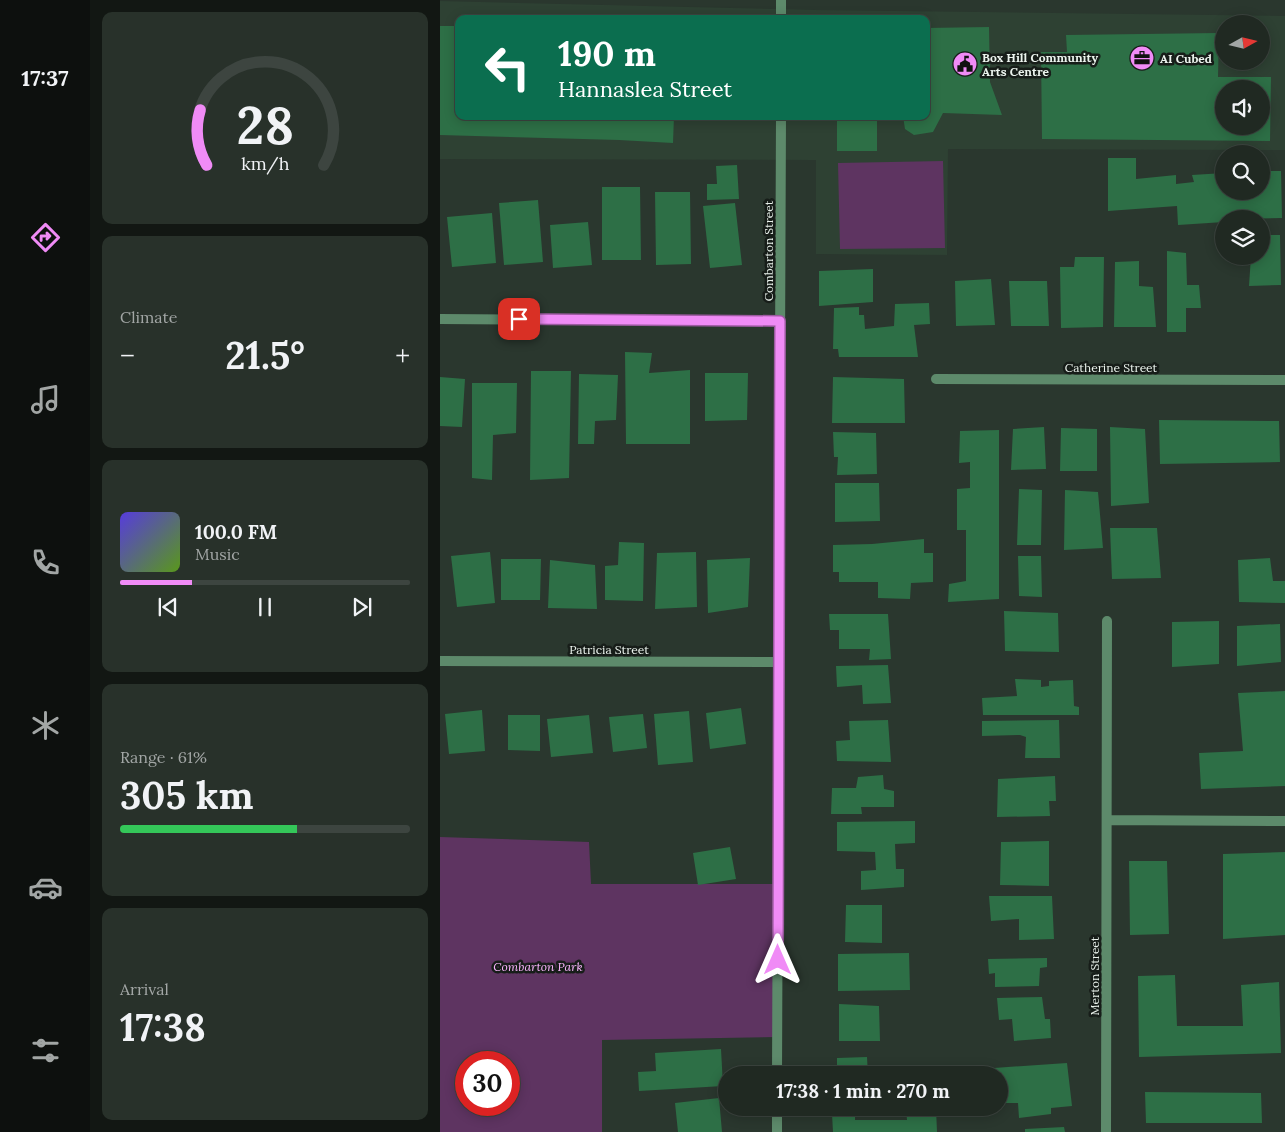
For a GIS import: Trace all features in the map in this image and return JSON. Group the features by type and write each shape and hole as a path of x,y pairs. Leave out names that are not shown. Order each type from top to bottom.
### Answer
{"street":[{"path":"781,0 781,15"},
{"name":"Combarton Street","path":"778,1066 781,120"},
{"path":"440,319 780,321"},
{"name":"Catherine Street","path":"936,379 1285,380"},
{"name":"Merton Street","path":"1106,1132 1107,621"},
{"name":"Patricia Street","path":"440,661 779,662"},
{"path":"1106,820 1285,821"},
{"path":"777,1116 777,1132"}],"shaded area":[{"path":"440,1 816,10 1215,15 1215,70 1270,70 1270,16 1285,16 1285,150 1270,150 1270,145 1215,145 1215,150 948,149 947,255 816,254 816,160 440,159"}],"green space":[{"path":"943,161 945,248 840,249 838,163"},
{"name":"Combarton Park","path":"440,837 589,842 591,884 778,884 778,1037 602,1040 602,1132 440,1132"}],"building":[{"path":"440,26 455,26 455,120 674,120 673,143 440,135"},
{"path":"989,27 990,82 1002,115 943,113 933,132 914,135 905,129 904,120 930,120 930,28"},
{"path":"1215,33 1215,70 1218,70 1218,77 1271,77 1270,141 1042,139 1041,52 1067,52 1066,35"},
{"path":"837,120 877,120 877,151 837,151"},
{"path":"1108,158 1136,158 1136,179 1176,175 1176,184 1194,182 1192,175 1215,174 1215,200 1270,200 1270,171 1281,171 1282,218 1270,218 1270,210 1215,210 1215,223 1178,225 1177,206 1108,211"},
{"path":"737,165 739,199 707,200 707,184 717,184 716,166"},
{"path":"602,187 640,187 641,260 602,260"},
{"path":"655,192 690,192 691,264 656,265"},
{"path":"538,200 543,262 504,265 499,203"},
{"path":"735,203 742,265 710,268 703,206"},
{"path":"492,213 496,263 452,267 447,217"},
{"path":"588,222 592,265 553,268 550,225"},
{"path":"1270,235 1280,235 1281,285 1249,286 1250,265 1270,265"},
{"path":"1167,251 1186,253 1187,285 1199,285 1201,308 1186,308 1186,332 1167,332"},
{"path":"1075,257 1104,257 1103,327 1061,328 1060,267 1074,267"},
{"path":"1139,261 1139,286 1153,287 1156,327 1114,327 1115,262"},
{"path":"873,269 873,302 819,306 819,271"},
{"path":"991,279 995,325 956,326 955,281"},
{"path":"1009,281 1047,281 1049,326 1011,326"},
{"path":"929,303 930,324 914,325 918,357 839,357 838,349 833,349 834,308 859,307 859,315 864,315 865,329 894,326 895,304"},
{"path":"625,352 652,353 649,373 690,370 690,444 626,444"},
{"path":"531,371 571,371 569,478 530,480"},
{"path":"705,373 748,373 747,420 705,421"},
{"path":"579,374 618,375 616,420 595,421 594,444 578,444"},
{"path":"440,377 465,379 462,427 440,426"},
{"path":"833,377 904,379 905,423 832,423"},
{"path":"472,383 517,383 516,433 493,435 492,480 472,478"},
{"path":"1159,420 1279,421 1280,462 1160,464"},
{"path":"1044,427 1046,469 1011,470 1013,429"},
{"path":"1110,427 1145,429 1149,503 1111,506"},
{"path":"1061,428 1097,429 1097,471 1060,471"},
{"path":"999,430 999,599 948,602 949,584 966,581 966,530 957,530 957,489 970,488 970,462 959,463 960,431"},
{"path":"833,432 876,433 877,474 837,475 838,457 834,457"},
{"path":"835,483 879,483 880,521 835,522"},
{"path":"1019,489 1042,490 1041,545 1017,545"},
{"path":"1065,490 1098,492 1103,548 1064,550"},
{"path":"1110,528 1157,528 1161,578 1112,579"},
{"path":"924,539 924,553 933,553 933,582 911,583 910,599 878,598 878,582 839,582 839,572 833,572 833,545 872,544"},
{"path":"619,542 644,543 643,601 605,600 605,566 618,565"},
{"path":"490,552 495,603 457,607 451,556"},
{"path":"696,552 697,607 655,609 657,553"},
{"path":"1018,556 1041,556 1042,597 1019,596"},
{"path":"750,558 748,607 708,613 707,560"},
{"path":"1270,558 1273,581 1285,581 1285,603 1239,602 1238,560"},
{"path":"501,559 541,559 540,600 501,600"},
{"path":"550,560 595,565 597,609 548,608"},
{"path":"1004,611 1058,613 1059,652 1005,651"},
{"path":"829,614 888,614 891,659 869,660 870,649 839,649 839,630 830,630"},
{"path":"1219,621 1219,664 1172,667 1172,622"},
{"path":"1280,624 1281,662 1237,666 1237,626"},
{"path":"888,665 891,703 863,704 862,685 837,687 836,666"},
{"path":"1015,679 1041,680 1041,687 1049,686 1049,681 1073,680 1074,706 1079,707 1079,715 983,715 982,698 1017,696"},
{"path":"1285,691 1285,786 1201,789 1199,753 1243,751 1238,693"},
{"path":"741,708 746,744 710,749 706,713"},
{"path":"482,710 485,751 449,754 445,714"},
{"path":"689,711 693,762 658,765 654,714"},
{"path":"643,714 647,748 613,752 609,717"},
{"path":"508,715 540,715 540,751 508,750"},
{"path":"589,715 593,753 551,757 547,719"},
{"path":"888,720 891,762 837,761 836,741 850,740 849,721"},
{"path":"1059,720 1060,758 1025,758 1026,737 1020,735 982,736 982,721"},
{"path":"883,775 884,789 894,791 894,807 861,807 862,814 831,814 832,788 856,788 858,777"},
{"path":"1055,776 1056,801 1049,801 1050,816 997,817 998,779"},
{"path":"915,821 915,843 895,844 896,869 904,869 904,887 861,890 861,871 876,870 875,852 837,851 837,822"},
{"path":"1049,841 1049,886 1000,885 1001,842"},
{"path":"730,847 736,879 698,885 693,853"},
{"path":"1285,852 1285,935 1223,939 1223,854"},
{"path":"1129,861 1167,861 1169,934 1130,935"},
{"path":"989,896 1052,896 1054,939 1019,940 1019,919 991,921"},
{"path":"846,905 882,905 882,943 845,942"},
{"path":"909,953 910,990 838,991 838,954"},
{"path":"1047,958 1047,967 1040,968 1039,986 995,987 995,973 989,974 988,959"},
{"path":"1175,975 1177,1026 1243,1026 1241,985 1279,982 1281,1053 1139,1057 1138,976"},
{"path":"1042,997 1045,1019 1050,1019 1051,1038 1014,1041 1012,1019 999,1020 997,998"},
{"path":"839,1004 879,1006 880,1041 839,1041"},
{"path":"721,1049 722,1066 718,1066 718,1086 639,1091 638,1072 656,1071 655,1053"},
{"path":"867,1057 868,1066 837,1066 837,1058"},
{"path":"1067,1063 1072,1106 1051,1108 1051,1114 1019,1118 1018,1103 1008,1103 1008,1067"},
{"path":"1145,1092 1261,1093 1262,1123 1146,1123"},
{"path":"718,1098 718,1116 721,1116 722,1132 678,1132 675,1103"},
{"path":"832,1116 855,1116 855,1120 907,1120 907,1116 936,1116 937,1132 833,1132"},
{"path":"1064,1127 1065,1132 1025,1132 1025,1129"}],"place":[{"name":"AI Cubed","path":"1142,58"},
{"name":"Box Hill Community Arts Centre","path":"965,64"}],"route":[{"path":"519,319 780,321 778,960"}]}
